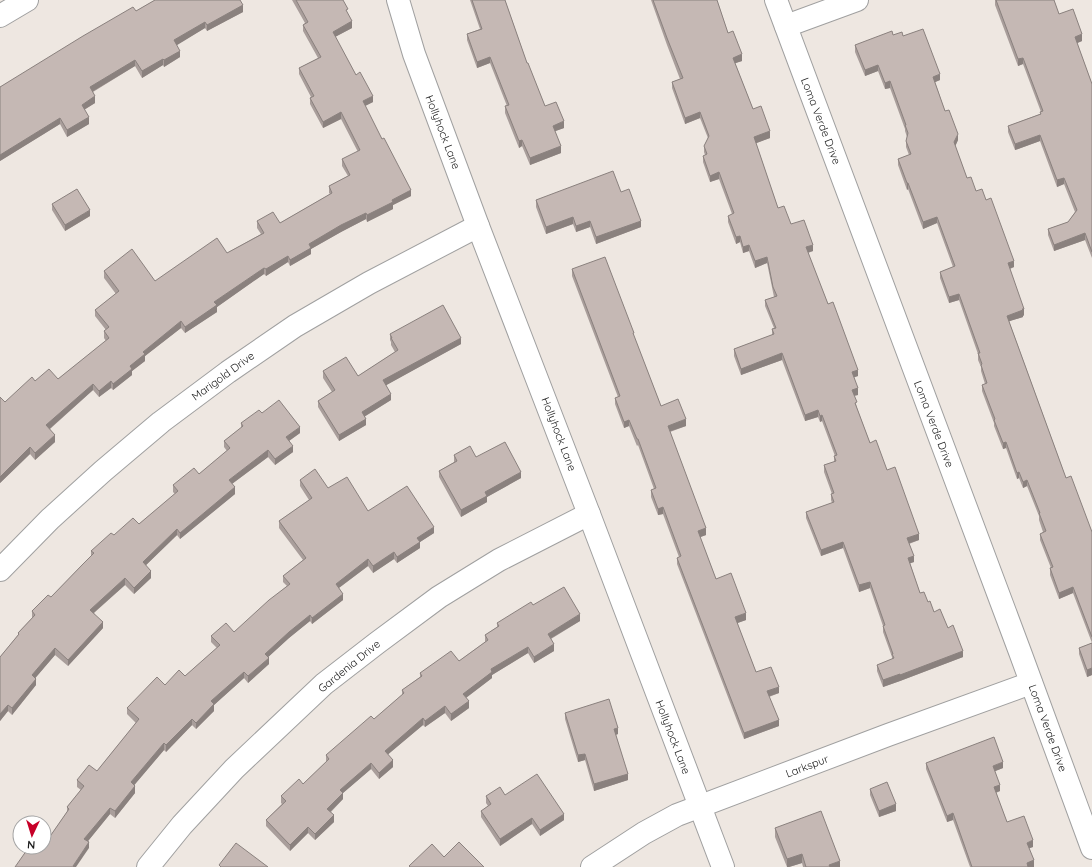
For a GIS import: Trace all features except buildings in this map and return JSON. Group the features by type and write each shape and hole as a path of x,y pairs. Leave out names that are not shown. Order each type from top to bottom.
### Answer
{"street":[{"path":"0,16 27,0"},
{"name":"Hollyhock Lane","path":"398,0 414,54 478,226 723,867"},
{"name":"Loma Verde Drive","path":"776,0 1092,848"},
{"path":"786,26 857,0"},
{"name":"Marigold Drive","path":"0,570 102,471 161,422 228,372 295,326 376,280 478,226"},
{"name":"Gardenia Drive","path":"148,867 182,825 234,769 324,684 377,642 439,597 499,560 589,514"},
{"name":"Larkspur","path":"592,867 644,833 677,815 888,735 1031,683"}]}
